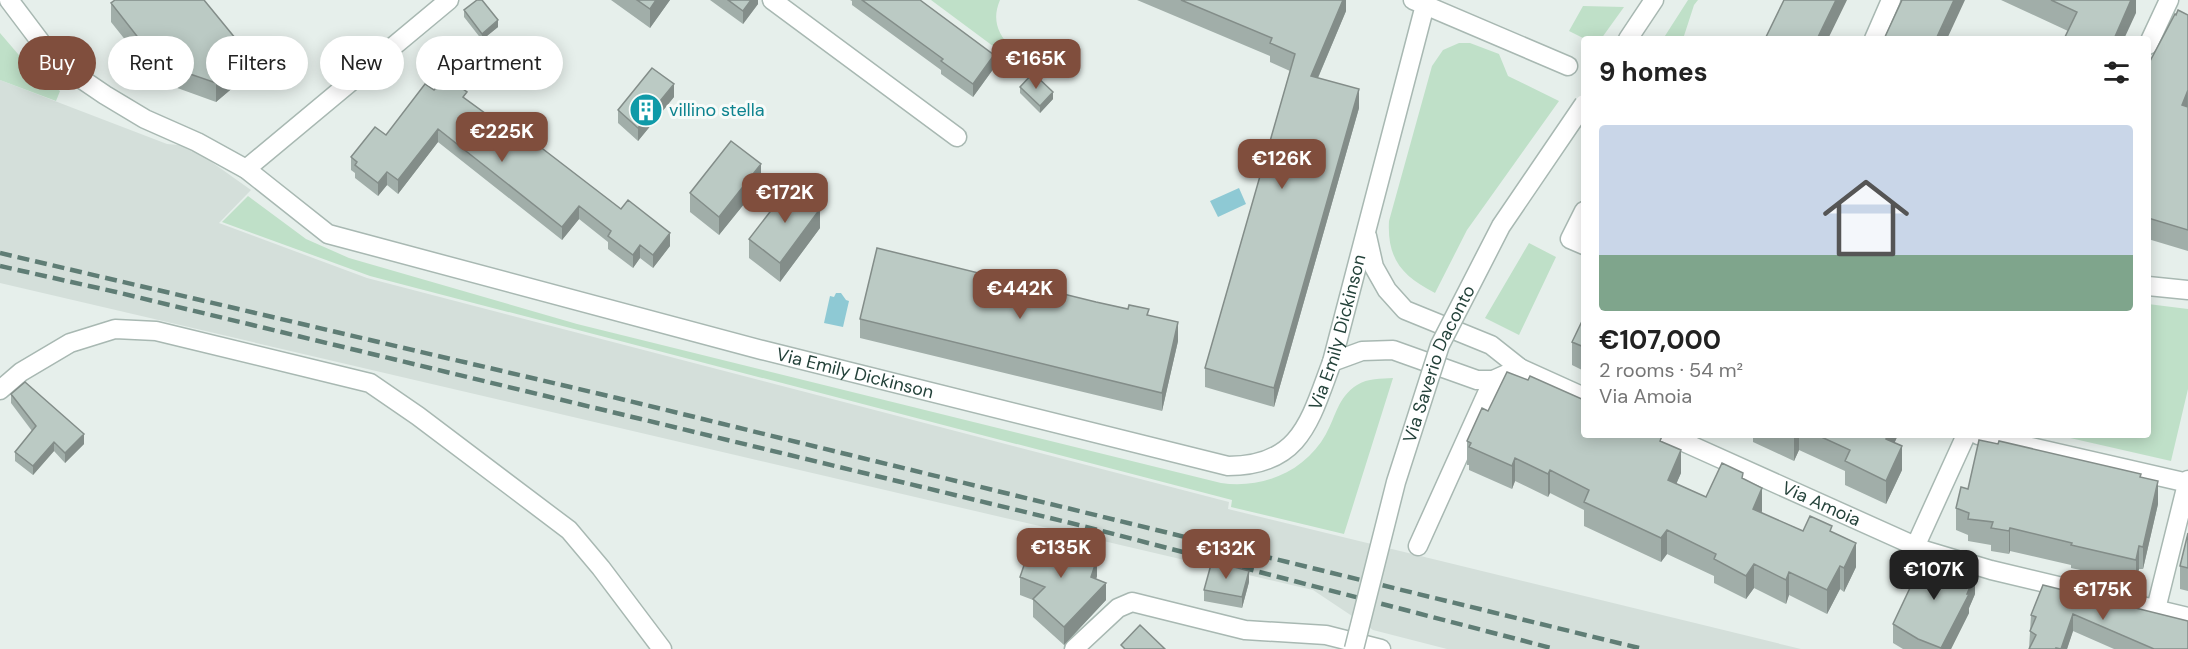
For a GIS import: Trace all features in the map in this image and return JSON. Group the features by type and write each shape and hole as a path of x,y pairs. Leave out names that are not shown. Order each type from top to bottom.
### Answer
{"street":[{"path":"246,169 449,0"},
{"path":"772,0 957,137"},
{"path":"1630,36 1654,0"},
{"path":"1875,36 1892,0"},
{"path":"2151,39 2169,0"},
{"name":"Via Emily Dickinson","path":"7,3 55,60 105,95 145,119 197,142 246,169 328,234 762,350 1228,466 1247,466 1280,455 1290,446 1311,417 1332,362 1419,3 1568,66"},
{"name":"Via Saverio Daconto","path":"1354,649 1396,482 1440,345 1501,226 1581,108"},
{"path":"1581,217 1570,239 1581,244"},
{"path":"1366,229 1374,267 1387,290 1405,310 1491,345 1520,368 1581,396"},
{"path":"2151,286 2188,290"},
{"path":"0,390 21,372 70,343 115,329 156,331 370,383 418,416 569,530 601,568 662,649"},
{"path":"1332,362 1362,351 1393,350 1477,380 1492,380 1520,368"},
{"path":"1419,546 1492,380"},
{"path":"1915,547 1965,438"},
{"path":"1991,438 2188,482 2156,609"},
{"name":"Via Amoia","path":"1687,439 1915,547 1991,570 2188,617"},
{"path":"1074,649 1118,608 1132,602 1245,630 1326,635 1381,649"}],"shaded area":[{"path":"0,80 18,87 18,90 26,90 167,144 189,146 251,190 219,223 367,278 1229,502 1228,509 1801,649 1447,649 1373,630 1313,590 0,283"}],"green space":[{"path":"931,0 1000,0 996,13 997,26 1011,48 1005,55"},
{"path":"1688,0 1698,0 1694,5 1684,36 1665,36"},
{"path":"1583,6 1624,7 1603,36 1581,37 1569,31"},
{"path":"0,33 18,54 18,87 0,80"},
{"path":"1459,43 1470,43 1499,54 1508,76 1559,101 1467,230 1435,293 1405,273 1399,265 1391,246 1389,221 1432,66 1443,50"},
{"path":"27,90 58,90 56,101"},
{"path":"248,196 306,239 349,258 577,324 1221,483 1252,483 1267,480 1294,468 1317,447 1326,434 1341,401 1351,390 1366,381 1393,378 1344,534 1231,507 1232,500 370,276 222,222"},
{"path":"1529,243 1556,257 1519,335 1485,318"},
{"path":"2151,304 2188,309 2188,389 2171,461 2070,438 2151,438"}],"water":[{"path":"1239,188 1246,204 1218,217 1210,201"},
{"path":"836,293 841,293 849,301 843,327 824,323 830,296 834,297"}],"building":[{"path":"115,0 204,0 233,36 206,36 206,80 194,75 194,36 137,36 111,3"},
{"path":"477,0 482,0 498,20 482,34 464,10"},
{"path":"637,0 656,0 650,9"},
{"path":"728,0 751,0 743,11"},
{"path":"862,0 920,0 994,55 973,84 941,61 943,59"},
{"path":"1181,0 1343,0 1311,76 1359,89 1274,388 1205,368 1295,54 1270,43 1272,38"},
{"path":"1784,0 1836,0 1818,36 1766,36"},
{"path":"1902,0 1954,0 1937,36 1885,36"},
{"path":"2051,0 2131,0 2115,36 2065,36 2077,12"},
{"path":"2178,10 2188,15 2188,90 2182,105 2188,107 2188,230 2151,219 2151,59"},
{"path":"652,68 674,84 638,128 618,110"},
{"path":"1033,73 1053,92 1040,106 1020,87"},
{"path":"420,90 464,90 467,92 463,97 500,124 504,119 621,209 628,200 670,233 653,255 640,245 633,255 608,236 611,231 579,206 562,227 438,129 398,180 387,172 378,183 355,165 357,162 351,157 375,127 386,135"},
{"path":"731,141 761,164 719,217 690,193"},
{"path":"790,186 820,209 780,263 749,239"},
{"path":"877,248 1096,302 1128,309 1129,305 1149,309 1147,315 1178,322 1162,393 860,319"},
{"path":"1581,323 1581,346 1572,342"},
{"path":"1507,372 1528,380 1530,376 1581,399 1581,438 1661,438 1660,441 1681,450 1668,480 1706,497 1722,463 1743,473 1742,478 1762,488 1753,509 1803,531 1810,516 1832,526 1830,531 1856,543 1844,568 1840,566 1827,590 1789,572 1786,580 1754,564 1746,576 1714,559 1716,554 1667,530 1661,538 1584,502 1589,490 1550,470 1548,474 1515,458 1512,466 1469,447 1471,443 1467,441 1482,408 1488,411"},
{"path":"25,382 84,434 65,453 54,442 33,466 15,452 36,426 11,394"},
{"path":"1824,438 1886,438 1902,446 1886,481 1845,461 1850,450"},
{"path":"1979,440 1998,444 1999,441 2141,474 2140,477 2158,481 2143,547 2139,546 2136,560 2010,528 2009,531 1991,528 1993,522 1968,519 1969,513 1956,508 1961,487 1968,489"},
{"path":"2188,533 2188,568 2180,566"},
{"path":"1034,536 1097,559 1091,577 1106,583 1064,627 1033,599 1045,587 1020,577"},
{"path":"1926,554 1975,575 1967,594 1969,594 1941,648 1918,639 1893,624"},
{"path":"1212,561 1249,571 1242,597 1204,590"},
{"path":"2043,585 2188,621 2188,649 2154,649 2073,614 2061,649 2029,649 2036,635 2030,631 2036,617 2031,615"},
{"path":"1140,625 1165,649 1125,649 1121,645"}],"railway":[{"path":"0,253 617,398 1643,649"},
{"path":"0,266 1083,526 1555,649"}],"place":[{"name":"villino stella","path":"646,110"}]}
